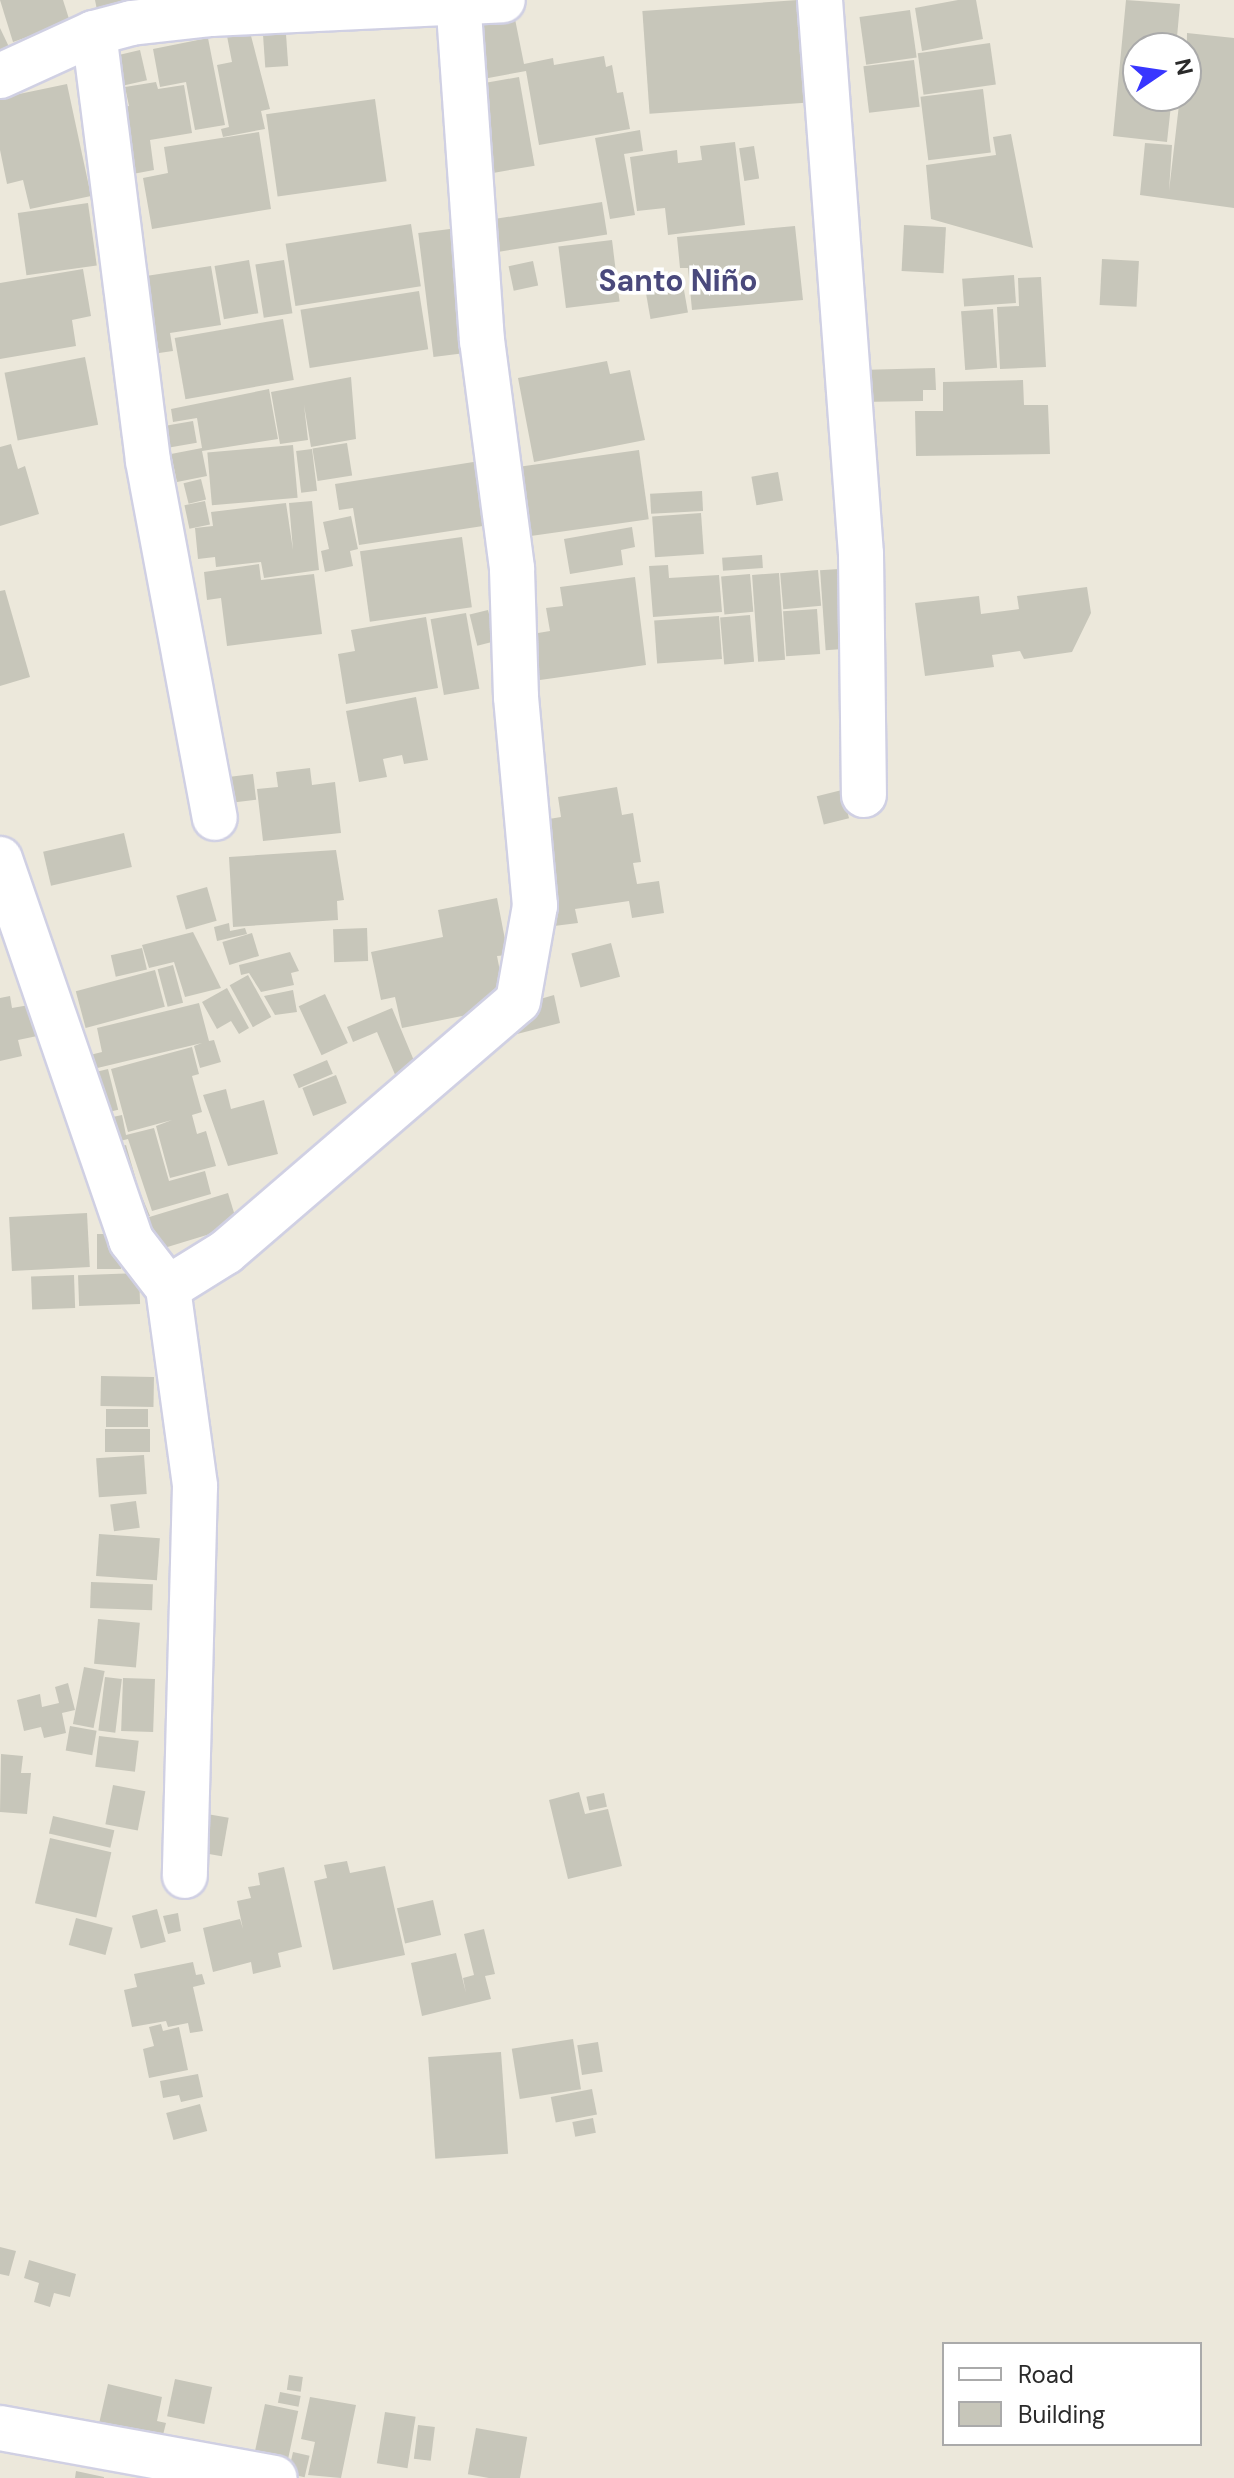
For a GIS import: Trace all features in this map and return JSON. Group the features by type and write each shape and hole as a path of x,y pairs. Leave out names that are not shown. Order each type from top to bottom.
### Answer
{"street":[{"path":"0,76 94,33 211,14 503,0"},
{"path":"820,0 861,554 864,795"},
{"path":"168,1288 226,1252 518,1001 535,906 516,697 512,568 482,341 458,1"},
{"path":"94,33 148,461 215,818"},
{"path":"0,859 131,1240 168,1288 195,1486 185,1876"},
{"path":"0,2428 274,2478"}],"building":[{"path":"0,0 63,0 70,22 13,42"},
{"path":"95,0 142,0 97,10"},
{"path":"798,0 805,103 650,114 642,11"},
{"path":"976,0 983,39 922,51 915,8"},
{"path":"1126,0 1180,4 1177,32 1123,32"},
{"path":"910,10 917,58 866,65 859,17"},
{"path":"515,19 524,64 553,58 554,65 604,56 606,67 612,65 617,93 623,92 630,129 539,145 526,71 483,79 474,27"},
{"path":"0,28 10,49 0,54"},
{"path":"250,32 270,109 261,111 265,129 223,137 221,129 229,127 217,65 232,62 227,36"},
{"path":"286,34 288,66 265,68 263,36"},
{"path":"1202,35 1234,38 1234,208 1140,195 1145,143 1172,145 1169,191 1178,112 1202,112"},
{"path":"208,38 225,125 195,130 186,82 160,87 153,49"},
{"path":"1122,42 1122,112 1170,112 1167,142 1113,136"},
{"path":"990,43 996,85 924,95 918,53"},
{"path":"140,50 147,80 124,86 117,55"},
{"path":"914,60 920,107 869,113 863,66"},
{"path":"519,77 535,166 484,174 469,86"},
{"path":"156,82 158,89 184,85 192,133 150,140 154,170 122,176 106,110 129,106 125,87"},
{"path":"67,84 91,196 30,209 23,180 7,184 0,150 0,98"},
{"path":"983,89 991,153 928,160 920,97"},
{"path":"375,99 387,181 278,197 266,114"},
{"path":"640,130 643,151 624,154 635,215 610,219 595,138"},
{"path":"259,132 271,209 152,229 143,178 168,173 164,147"},
{"path":"1011,134 1033,248 931,219 926,165 996,155 993,137"},
{"path":"735,142 745,225 668,235 665,208 637,211 630,157 677,150 678,163 702,160 700,146"},
{"path":"754,146 759,179 744,181 739,148"},
{"path":"602,202 607,235 495,252 489,220"},
{"path":"88,203 97,265 26,275 18,213"},
{"path":"411,224 421,286 295,306 286,244"},
{"path":"904,225 946,227 944,273 902,271"},
{"path":"795,226 803,300 692,310 688,268 680,268 677,237"},
{"path":"450,229 465,353 433,357 418,233"},
{"path":"612,240 620,302 566,308 558,247"},
{"path":"1102,259 1139,261 1137,307 1100,305"},
{"path":"249,260 258,313 224,319 215,266"},
{"path":"284,260 292,313 264,318 255,265"},
{"path":"533,261 538,285 514,291 509,266"},
{"path":"211,266 221,325 170,333 173,351 159,353 146,276"},
{"path":"83,269 91,316 72,320 76,346 0,359 0,283"},
{"path":"681,273 688,312 651,319 644,280"},
{"path":"1014,275 1016,303 964,307 962,279"},
{"path":"1041,277 1046,367 1000,369 997,307 1019,306 1018,278"},
{"path":"419,291 428,349 310,368 300,310"},
{"path":"993,309 997,368 965,370 961,311"},
{"path":"283,319 294,380 185,399 175,338"},
{"path":"85,357 98,425 18,440 5,373"},
{"path":"607,361 610,374 630,370 645,440 534,462 518,378"},
{"path":"935,368 936,390 923,390 923,401 860,402 859,370"},
{"path":"351,377 356,439 311,447 304,405 308,440 280,444 271,392"},
{"path":"1023,380 1024,405 1048,405 1050,454 916,456 915,411 943,411 943,382"},
{"path":"269,389 278,439 202,451 207,476 177,482 171,454 202,448 197,418 173,422 171,409"},
{"path":"193,421 197,443 156,450 153,428"},
{"path":"347,443 352,476 318,481 312,448"},
{"path":"11,444 18,469 25,466 39,514 0,526 0,447"},
{"path":"293,445 298,498 212,505 207,452"},
{"path":"312,449 317,491 301,493 296,451"},
{"path":"639,450 649,519 522,537 512,468"},
{"path":"486,460 496,524 359,545 353,508 339,510 335,484"},
{"path":"778,472 783,501 756,505 751,477"},
{"path":"201,479 206,499 189,504 184,483"},
{"path":"702,491 703,511 651,514 650,494"},
{"path":"205,501 210,524 189,529 184,505"},
{"path":"312,501 319,570 264,578 261,562 216,567 215,557 198,559 195,528 213,526 211,512 286,503 293,550 289,503"},
{"path":"701,513 704,554 655,557 652,516"},
{"path":"351,516 358,549 350,551 353,566 325,572 321,551 329,549 323,522"},
{"path":"632,527 635,547 621,550 623,565 570,574 564,539"},
{"path":"462,537 472,607 370,622 360,551"},
{"path":"762,555 763,568 723,571 722,558"},
{"path":"259,564 261,580 314,574 322,634 227,646 221,598 207,600 204,572"},
{"path":"668,565 669,578 719,575 722,612 653,617 649,566"},
{"path":"854,568 860,648 826,650 820,570"},
{"path":"818,570 821,606 783,609 780,573"},
{"path":"779,573 785,660 758,662 752,575"},
{"path":"750,574 753,612 724,614 721,577"},
{"path":"635,577 646,665 540,680 532,634 550,631 546,608 563,606 560,587"},
{"path":"1087,587 1091,613 1072,652 1024,659 1020,651 992,655 994,667 925,676 915,603 979,596 981,614 1019,609 1017,596"},
{"path":"5,590 30,677 0,686 0,591"},
{"path":"817,609 820,654 786,656 783,611"},
{"path":"488,610 496,641 477,646 470,615"},
{"path":"466,613 479,689 444,695 431,619"},
{"path":"750,615 754,662 724,664 720,618"},
{"path":"719,616 722,659 657,663 654,621"},
{"path":"426,617 438,688 346,704 338,654 355,651 351,630"},
{"path":"416,697 428,760 404,764 402,755 383,759 387,777 359,782 346,711"},
{"path":"310,768 312,785 335,782 341,833 263,841 257,789 278,787 276,772"},
{"path":"253,774 256,800 231,803 228,777"},
{"path":"617,787 622,815 633,813 641,862 633,863 637,884 659,881 664,913 632,918 629,901 575,909 578,923 554,926 537,821 561,817 558,797"},
{"path":"842,790 849,818 824,824 817,796"},
{"path":"124,833 132,867 51,886 43,852"},
{"path":"336,850 344,900 337,901 338,920 233,927 229,857"},
{"path":"207,887 217,921 186,929 176,896"},
{"path":"497,898 508,955 497,956 507,1007 402,1028 395,997 381,1000 371,952 443,937 438,910"},
{"path":"229,923 230,931 245,928 247,934 217,941 214,927"},
{"path":"367,928 368,961 334,962 333,929"},
{"path":"193,932 221,988 185,997 174,962 149,968 142,945"},
{"path":"252,933 259,956 229,965 222,942"},
{"path":"611,943 620,977 580,987 571,954"},
{"path":"142,948 147,969 116,977 111,955"},
{"path":"290,952 299,971 291,973 294,985 261,992 249,973 241,975 239,965"},
{"path":"173,965 183,1003 168,1007 158,969"},
{"path":"155,970 165,1007 86,1028 76,991"},
{"path":"248,975 271,1017 253,1027 230,985"},
{"path":"227,988 249,1028 239,1034 231,1021 217,1029 202,1002"},
{"path":"293,990 297,1012 275,1015 264,996"},
{"path":"325,994 348,1043 322,1055 299,1006"},
{"path":"554,995 560,1023 517,1034 513,1017 530,1002"},
{"path":"10,996 12,1008 35,1004 42,1035 18,1040 22,1056 0,1061 0,998"},
{"path":"199,1003 209,1041 214,1040 221,1062 200,1068 194,1046 202,1043 89,1070 86,1056 102,1052 97,1028"},
{"path":"392,1008 420,1075 399,1084 377,1032 353,1042 347,1027"},
{"path":"192,1047 199,1074 192,1076 202,1112 192,1115 197,1134 206,1131 216,1166 170,1178 156,1126 172,1120 128,1132 111,1069"},
{"path":"327,1060 333,1074 299,1088 293,1074"},
{"path":"108,1069 118,1110 98,1115 88,1074"},
{"path":"336,1075 347,1103 313,1116 302,1088"},
{"path":"226,1089 231,1109 264,1100 278,1154 228,1166 203,1095"},
{"path":"122,1115 126,1135 154,1128 169,1181 205,1171 211,1194 152,1211 128,1139 108,1144 103,1119"},
{"path":"126,1145 150,1216 143,1218 108,1150"},
{"path":"228,1193 238,1226 158,1250 148,1218"},
{"path":"87,1213 90,1267 12,1271 9,1217"},
{"path":"97,1234 121,1234 121,1269 97,1269"},
{"path":"139,1273 140,1304 79,1306 78,1275"},
{"path":"74,1275 75,1308 32,1309 31,1277"},
{"path":"101,1376 154,1377 153,1407 100,1406"},
{"path":"106,1409 148,1409 148,1427 106,1427"},
{"path":"105,1429 150,1429 150,1452 105,1452"},
{"path":"144,1455 147,1494 99,1497 96,1458"},
{"path":"136,1501 140,1528 114,1531 110,1505"},
{"path":"99,1534 160,1538 157,1580 96,1576"},
{"path":"91,1582 153,1584 152,1610 90,1608"},
{"path":"98,1619 140,1623 136,1667 94,1664"},
{"path":"84,1667 105,1671 94,1728 73,1724"},
{"path":"105,1677 122,1679 115,1733 98,1731"},
{"path":"123,1678 155,1679 153,1732 121,1731"},
{"path":"68,1683 75,1710 62,1713 66,1733 44,1738 41,1727 24,1731 17,1700 40,1694 42,1707 59,1703 55,1687"},
{"path":"70,1726 97,1731 92,1755 66,1751"},
{"path":"99,1736 139,1741 135,1772 95,1767"},
{"path":"1,1754 23,1756 21,1773 31,1773 27,1814 0,1812"},
{"path":"113,1785 145,1791 138,1831 105,1824"},
{"path":"579,1792 585,1814 608,1809 622,1866 568,1879 549,1800"},
{"path":"604,1793 607,1807 589,1810 586,1797"},
{"path":"207,1814 229,1818 222,1856 200,1852"},
{"path":"53,1816 114,1830 110,1848 49,1834"},
{"path":"50,1838 111,1852 96,1917 35,1903"},
{"path":"347,1861 350,1873 385,1866 405,1955 333,1970 314,1881 327,1878 324,1865"},
{"path":"284,1867 302,1947 278,1953 281,1967 253,1974 251,1962 213,1972 203,1928 240,1919 243,1929 237,1901 251,1898 248,1887 260,1885 258,1873"},
{"path":"433,1900 441,1935 405,1943 397,1908"},
{"path":"157,1909 166,1942 141,1949 132,1916"},
{"path":"178,1913 181,1931 168,1934 163,1916"},
{"path":"76,1918 113,1928 105,1955 69,1945"},
{"path":"484,1929 495,1974 485,1976 491,1999 422,2016 411,1963 456,1953 466,1993 463,1978 474,1975 464,1934"},
{"path":"193,1962 196,1975 202,1974 205,1984 193,1987 203,2031 190,2033 188,2023 168,2027 166,2021 132,2027 124,1990 137,1987 134,1974"},
{"path":"161,2024 163,2031 179,2027 188,2070 149,2078 143,2049 154,2046 149,2027"},
{"path":"573,2039 581,2089 520,2099 512,2049"},
{"path":"598,2042 603,2072 582,2075 577,2045"},
{"path":"501,2052 508,2154 435,2159 428,2057"},
{"path":"198,2074 203,2097 181,2102 179,2095 163,2098 160,2081"},
{"path":"592,2089 597,2115 556,2123 551,2097"},
{"path":"200,2104 207,2131 173,2140 166,2113"},
{"path":"593,2118 596,2133 575,2137 572,2122"},
{"path":"0,2247 16,2251 9,2276 0,2274"},
{"path":"29,2260 76,2274 70,2297 54,2293 50,2307 34,2302 39,2283 24,2278"},
{"path":"289,2375 303,2377 301,2392 287,2390"},
{"path":"175,2379 212,2387 204,2424 167,2416"},
{"path":"108,2384 162,2397 157,2421 166,2423 161,2443 98,2428"},
{"path":"280,2392 301,2396 299,2407 278,2403"},
{"path":"310,2397 356,2405 341,2478 308,2475 315,2442 301,2439"},
{"path":"265,2404 298,2411 285,2472 252,2465"},
{"path":"385,2412 416,2417 407,2468 377,2463"},
{"path":"418,2425 435,2427 431,2461 414,2459"},
{"path":"476,2428 527,2437 520,2478 468,2474"},
{"path":"293,2452 310,2456 305,2477 288,2473"},
{"path":"76,2471 104,2477 104,2478 75,2478"}],"district":[{"name":"Santo Niño","path":"678,281"}]}
